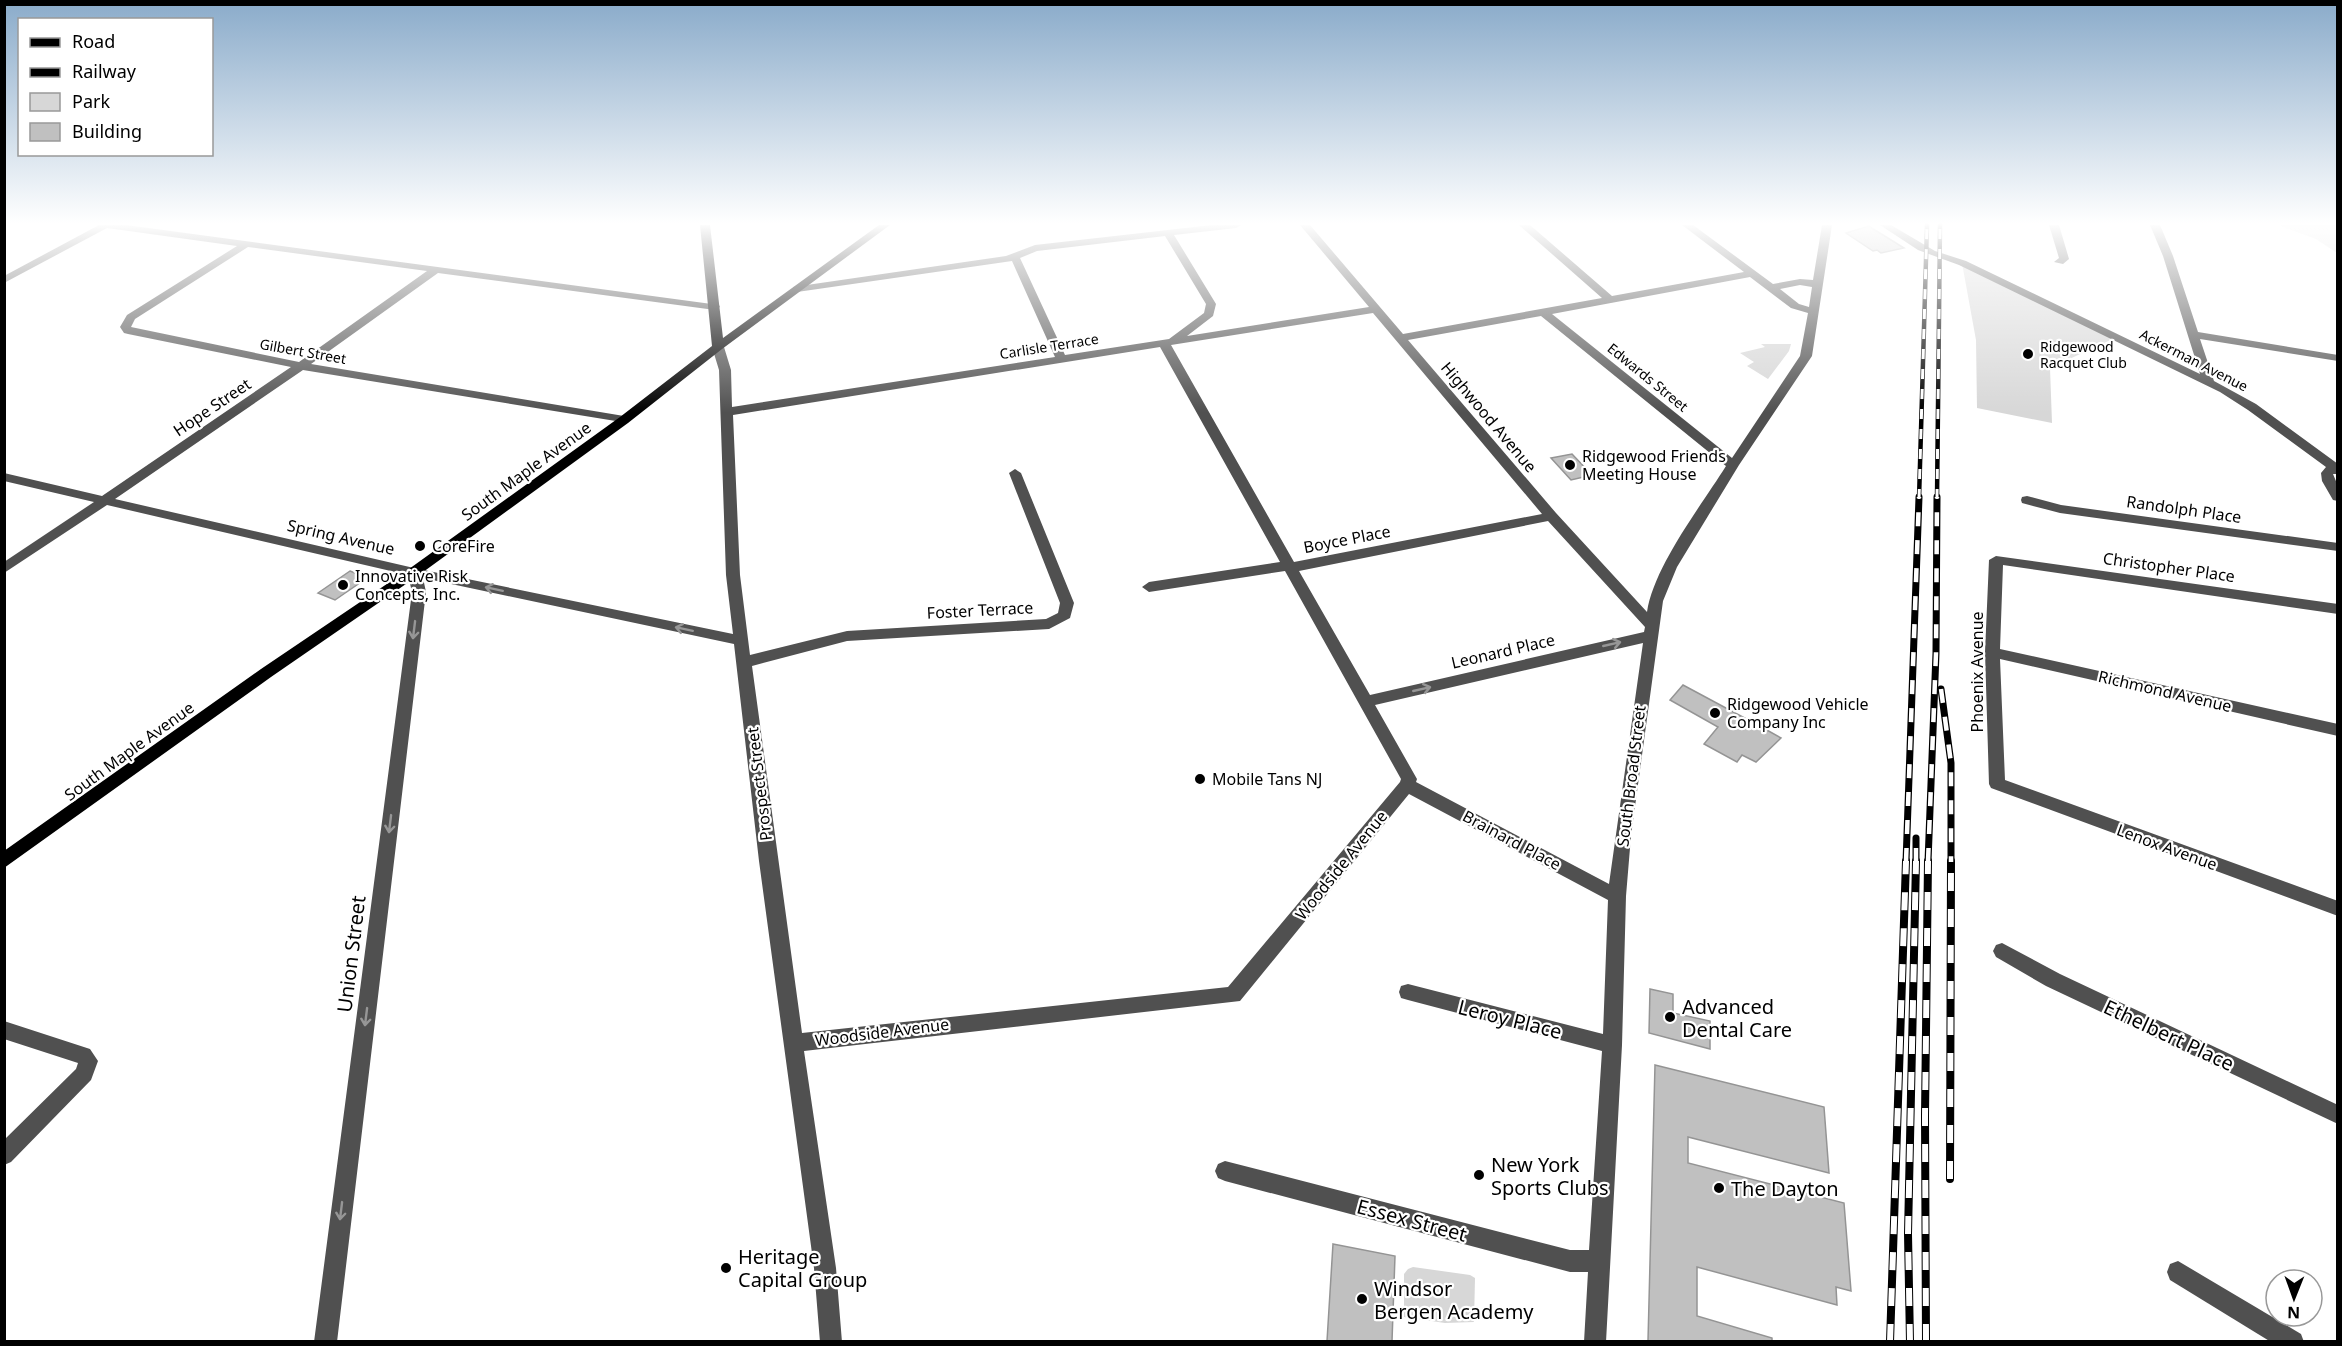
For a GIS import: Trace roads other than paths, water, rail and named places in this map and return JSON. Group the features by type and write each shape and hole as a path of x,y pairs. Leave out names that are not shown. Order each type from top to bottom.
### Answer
{"main road":[{"name":"Prospect Street","path":"713,288 718,347"},
{"name":"South Maple Avenue","path":"4,861 266,673 414,572 624,420 797,289"}],"street":[{"name":"Gilbert Street","path":"176,288 137,312 126,322 125,327 133,333 301,366 624,420"},
{"name":"Hope Street","path":"4,569 301,366 411,288"},
{"path":"575,288 715,307"},
{"path":"797,289 805,288"},
{"path":"1029,288 1062,360"},
{"path":"1201,288 1212,309 1196,325 1168,343 1409,779 1407,785"},
{"name":"Highwood Avenue","path":"1359,288 1651,631"},
{"path":"1596,288 1610,300"},
{"path":"1401,338 1677,288"},
{"path":"1771,288 1795,306 1812,310"},
{"name":"South Broad Street","path":"1595,1341 1612,1045 1617,896 1656,602 1670,567 1733,465 1806,356 1816,288"},
{"name":"Ackerman Avenue","path":"2013,288 2252,406 2336,468"},
{"path":"2178,288 2209,383"},
{"name":"Carlisle Terrace","path":"726,412 1377,309"},
{"name":"Edwards Street","path":"1544,313 1733,465"},
{"path":"2192,334 2337,358"},
{"name":"Prospect Street","path":"718,347 725,370 733,575 768,861 825,1268 831,1341"},
{"path":"2336,468 2327,473 2328,482 2337,496"},
{"name":"Foster Terrace","path":"744,662 847,636 1049,624 1058,621 1065,615 1067,603 1015,473"},
{"name":"Spring Avenue","path":"4,477 107,499 414,572 742,641"},
{"name":"Randolph Place","path":"2027,500 2060,509 2337,547"},
{"name":"Boyce Place","path":"1149,587 1275,567 1290,567 1551,516"},
{"name":"Christopher Place","path":"1996,560 2337,609"},
{"name":"Phoenix Avenue","path":"1996,560 1992,652 1997,784"},
{"name":"Union Street","path":"325,1341 419,592 414,572"},
{"name":"Leonard Place","path":"1365,702 1651,631"},
{"name":"Richmond Avenue","path":"1992,652 2337,730"},
{"name":"Lenox Avenue","path":"1997,784 2337,909"},
{"name":"Brainard Place","path":"1407,785 1617,896"},
{"name":"Woodside Avenue","path":"795,1043 1233,995 1407,785"},
{"name":"Ethelbert Place","path":"2002,951 2053,980 2337,1115"},
{"name":"Leroy Place","path":"1408,992 1612,1045"},
{"path":"4,1030 83,1055 88,1060 84,1074 4,1155"},
{"name":"Essex Street","path":"1226,1171 1570,1261 1600,1261"},
{"path":"2178,1272 2293,1341"}],"railway":[{"path":"1919,499 1925,288"},
{"path":"1937,499 1939,288"},
{"path":"1906,862 1919,497"},
{"path":"1928,862 1936,653 1937,497"},
{"path":"1941,689 1951,763 1951,861"},
{"path":"1916,838 1916,861"},
{"path":"1890,1342 1906,861"},
{"path":"1910,1342 1908,1234 1916,861"},
{"path":"1926,1342 1925,1116 1928,861"},
{"path":"1950,1179 1951,861"}],"place":[{"name":"Ridgewood Racquet Club","path":"2028,354"},
{"name":"Ridgewood Friends Meeting House","path":"1570,465"},
{"name":"CoreFire","path":"420,546"},
{"name":"Innovative Risk Concepts, Inc.","path":"343,585"},
{"name":"Ridgewood Vehicle Company Inc","path":"1715,713"},
{"name":"Mobile Tans NJ","path":"1200,779"},
{"name":"Advanced Dental Care","path":"1670,1017"},
{"name":"New York Sports Clubs","path":"1479,1175"},
{"name":"The Dayton","path":"1719,1188"},
{"name":"Heritage Capital Group","path":"726,1268"},
{"name":"Windsor Bergen Academy","path":"1362,1299"}]}
